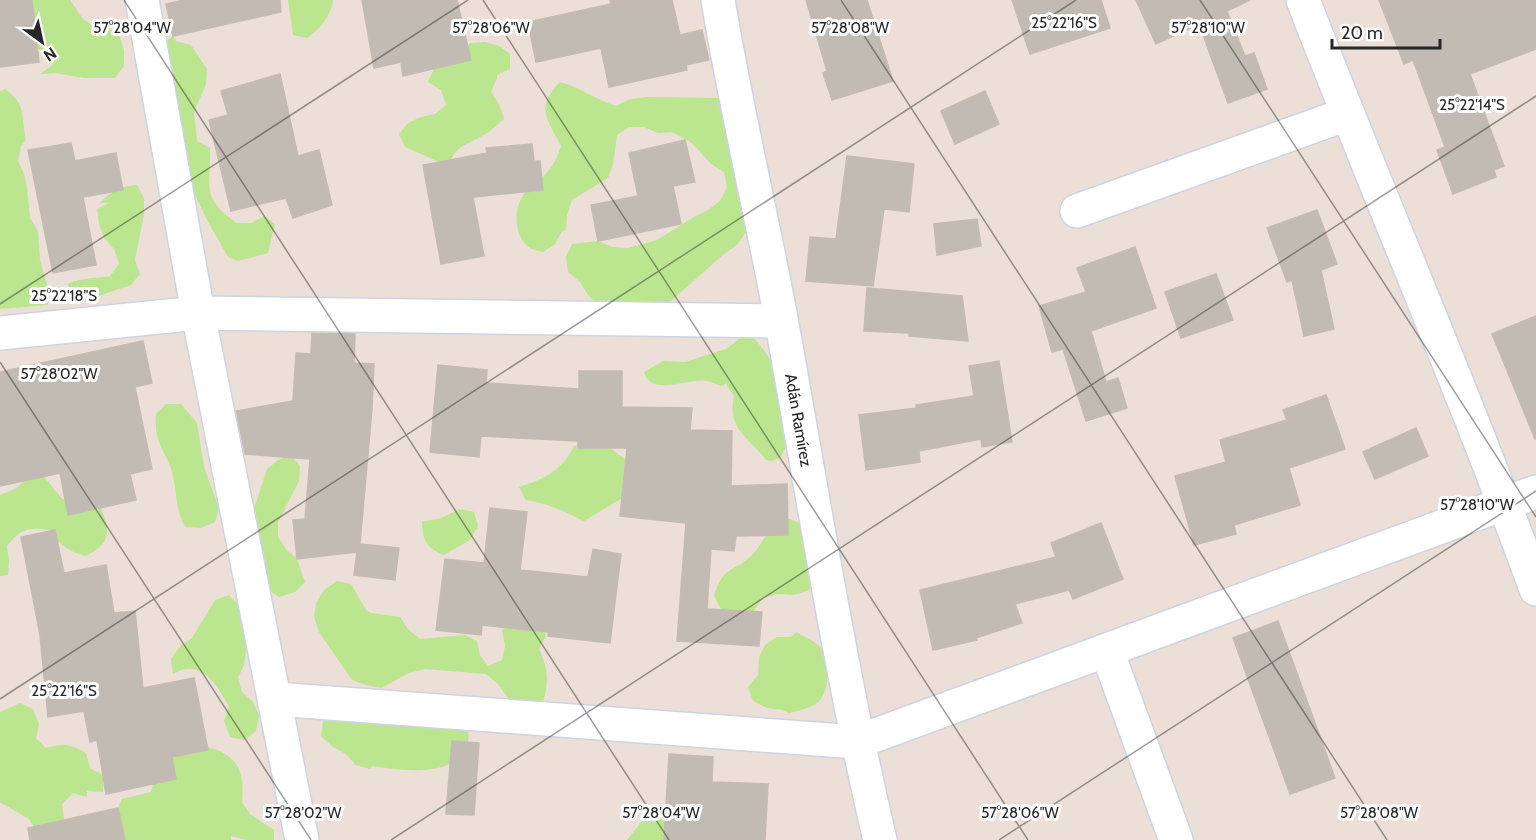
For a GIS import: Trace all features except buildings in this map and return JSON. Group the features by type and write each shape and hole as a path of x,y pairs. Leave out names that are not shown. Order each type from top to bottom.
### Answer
{"street":[{"path":"142,0 198,313 302,840"},
{"name":"Adán Ramírez","path":"718,0 781,321 857,742 880,840"},
{"path":"1303,0 1505,504 1536,590"},
{"path":"1077,211 1347,114"},
{"path":"0,333 198,313 781,321"},
{"path":"275,699 857,742 1536,492"},
{"path":"1107,651 1176,840"}],"green space":[{"path":"11,0 70,0 83,19 95,27 109,28 120,37 124,51 124,66 115,78 40,74 54,64 45,52 32,46"},
{"path":"288,0 333,0 333,2 323,23 307,38 293,35"},
{"path":"173,36 176,41 191,45 207,69 206,84 194,112 197,141 210,148 209,182 212,198 225,214 237,223 251,223 264,216 275,224 268,253 238,261 228,257 187,178 161,45"},
{"path":"485,42 499,46 510,54 510,69 497,75 491,92 499,104 504,119 460,148 448,166 405,147 399,134 408,123 435,114 446,105 441,90 428,82 434,69 470,43"},
{"path":"560,82 616,106 630,99 645,97 722,98 753,222 737,245 671,301 658,309 599,306 580,282 568,272 566,257 572,244 598,241 612,247 628,248 657,240 720,201 727,187 724,172 711,164 692,143 672,132 658,133 644,127 629,127 617,135 613,165 608,178 572,200 567,215 566,230 562,231 555,244 543,252 531,249 520,237 517,222 518,206 526,192 548,171 561,146 546,113 548,99"},
{"path":"5,89 17,100 22,112 26,140 21,146 18,161 27,188 30,218 38,231 40,260 48,289 48,305 0,309 0,91"},
{"path":"137,185 144,198 144,214 135,260 140,274 131,285 86,300 72,298 68,284 84,279 110,276 119,264 114,249 104,238 97,209 109,203 100,203 112,192"},
{"path":"743,336 750,336 756,340 773,363 790,438 782,455 771,461 766,460 741,432 734,417 734,396 726,384 721,386 709,381 699,381 672,385 655,384 648,380 644,372 663,361 685,362 726,349"},
{"path":"166,404 181,404 197,423 204,467 219,508 215,522 201,528 185,527 179,512 172,472 158,439 156,414"},
{"path":"602,442 637,468 624,497 584,521 555,508 526,500 519,487 536,481 558,468 574,446"},
{"path":"291,455 300,466 299,481 278,522 278,537 297,559 305,582 295,592 279,597 267,589 253,512 267,469 278,460"},
{"path":"43,476 67,502 101,508 107,531 104,542 85,556 64,547 49,530 25,530 7,546 8,575 0,576 0,495 17,488 28,477"},
{"path":"459,509 474,512 478,526 470,540 444,555 426,542 422,521 442,518"},
{"path":"789,519 803,524 819,581 807,591 763,598 745,623 729,617 722,611 714,596 721,579 751,556 774,521"},
{"path":"337,581 351,584 366,610 371,613 400,617 408,629 420,639 465,635 477,641 480,655 488,666 502,660 505,646 502,630 514,621 541,622 546,636 539,649 547,678 542,707 515,708 498,684 486,674 425,669 409,673 381,688 352,680 319,632 314,617 316,603 324,590"},
{"path":"229,595 240,606 248,635 244,665 238,678 242,692 253,702 259,716 256,731 245,740 230,737 224,721 229,707 213,682 195,669 185,669 173,674 171,659 180,646 192,638 215,600"},
{"path":"796,632 815,642 824,652 828,676 824,693 816,704 799,711 789,713 767,708 753,701 748,687 758,675 759,657 765,645 777,637 791,637"},
{"path":"20,703 33,709 39,724 36,738 46,748 66,745 81,750 86,753 90,768 103,775 103,792 87,791 87,797 73,793 62,804 68,833 38,833 29,819 0,802 0,712"},
{"path":"336,711 468,727 468,741 462,753 453,762 441,767 413,770 372,766 370,769 356,765 346,754 333,747 321,736 323,721"},
{"path":"194,744 218,750 233,761 241,777 242,802 250,814 274,830 274,840 247,840 231,836 231,840 115,840 108,819 118,808 122,799 151,792 157,775 166,763"},
{"path":"653,814 667,818 674,840 627,840 642,821"}]}
